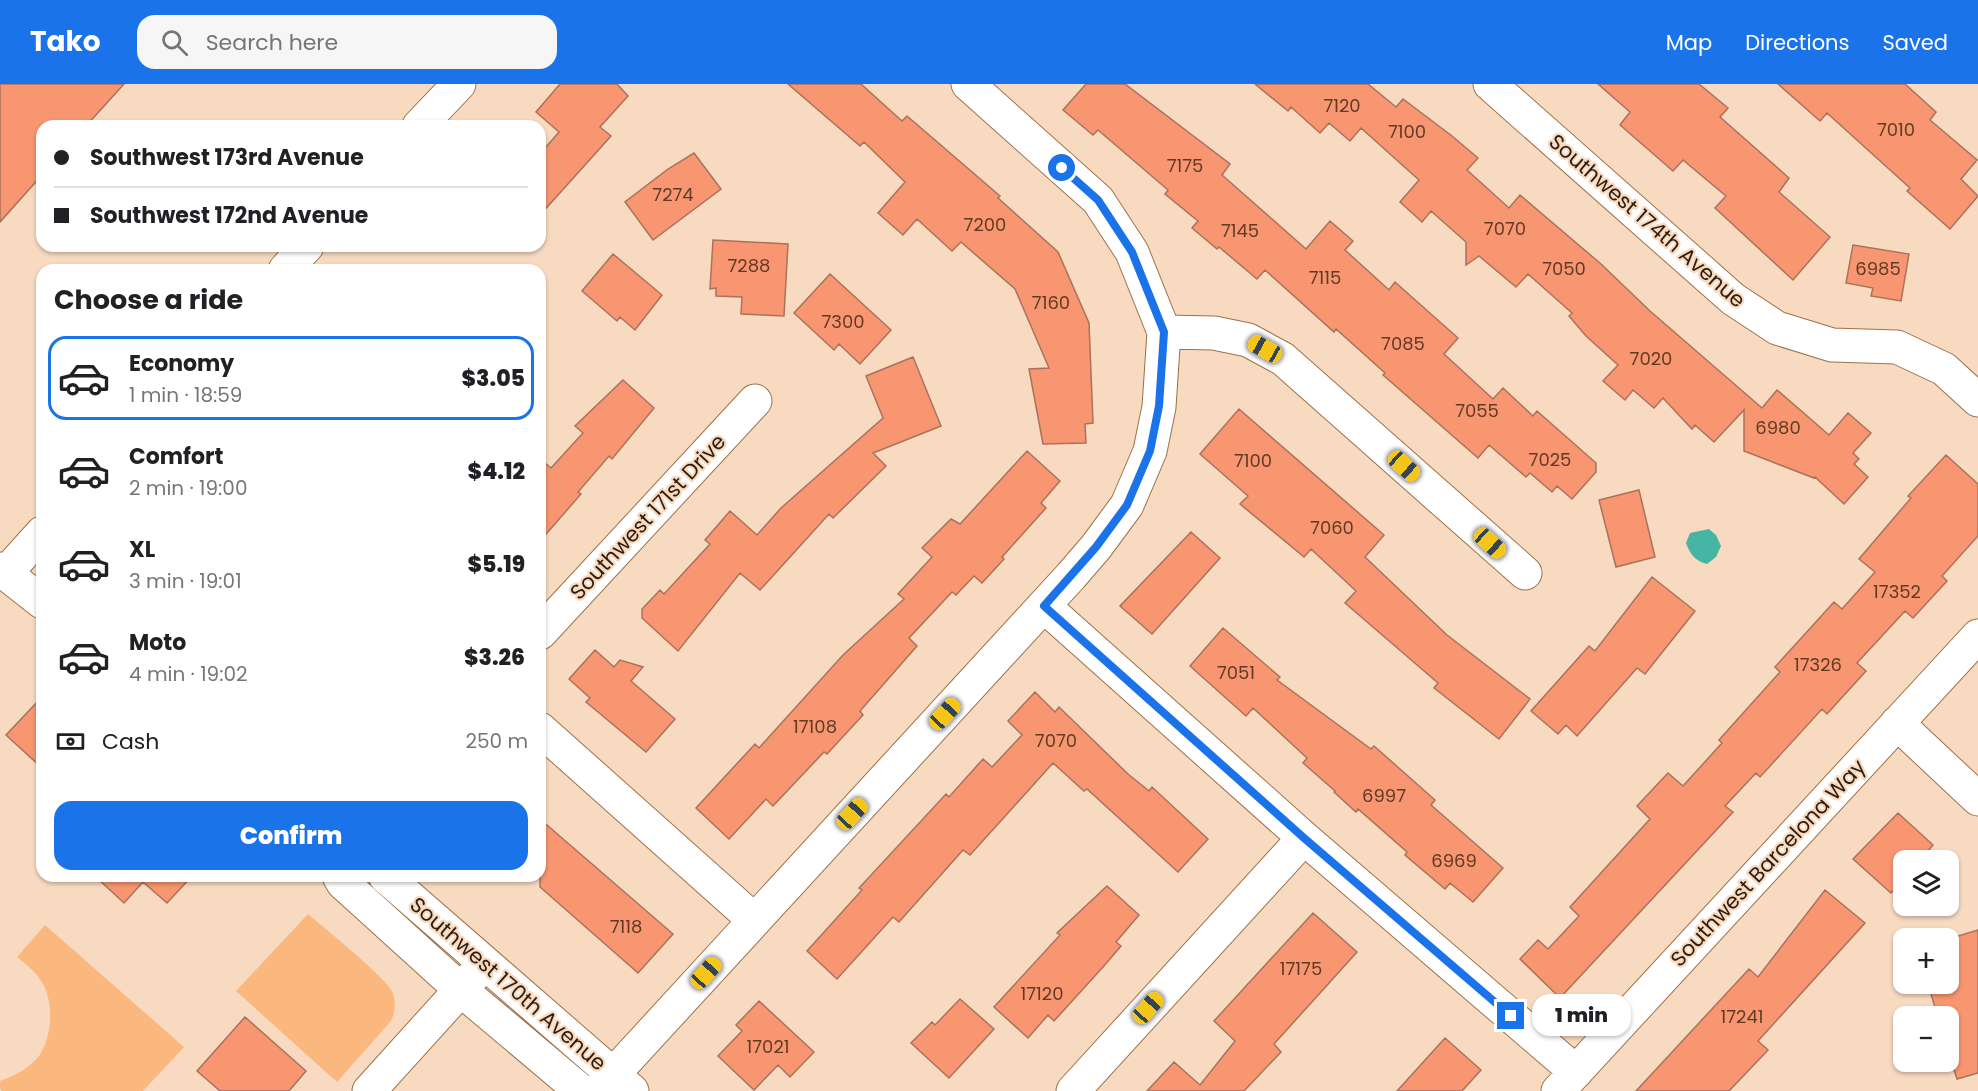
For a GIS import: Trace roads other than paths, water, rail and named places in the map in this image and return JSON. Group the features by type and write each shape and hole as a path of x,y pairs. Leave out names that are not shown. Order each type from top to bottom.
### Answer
{"street":[{"path":"426,120 459,84"},
{"name":"Southwest 174th Avenue","path":"1490,84 1733,299 1777,328 1832,345 1898,347 1944,369 1978,400"},
{"path":"614,1086 754,920 1096,547 1127,505 1150,451 1159,406 1164,332 1132,252 1098,200 984,89"},
{"path":"290,264 302,252"},
{"path":"1164,332 1214,333 1248,340 1283,359 1525,573"},
{"name":"Southwest 171st Drive","path":"546,627 755,401"},
{"path":"36,539 2,574 36,598"},
{"path":"1044,606 1304,838 1567,1081"},
{"name":"Southwest Barcelona Way","path":"1567,1081 1978,636"},
{"path":"1897,723 1978,799"},
{"path":"546,734 754,920"},
{"path":"1073,1091 1304,838"},
{"name":"Southwest 170th Avenue","path":"343,882 461,990 581,1091"},
{"name":"Southwest 170th Avenue","path":"392,882 484,964 614,1086"},
{"path":"369,1091 484,964"}],"water":[{"path":"1709,529 1716,535 1721,546 1716,557 1707,564 1694,556 1686,543 1690,533"}]}
